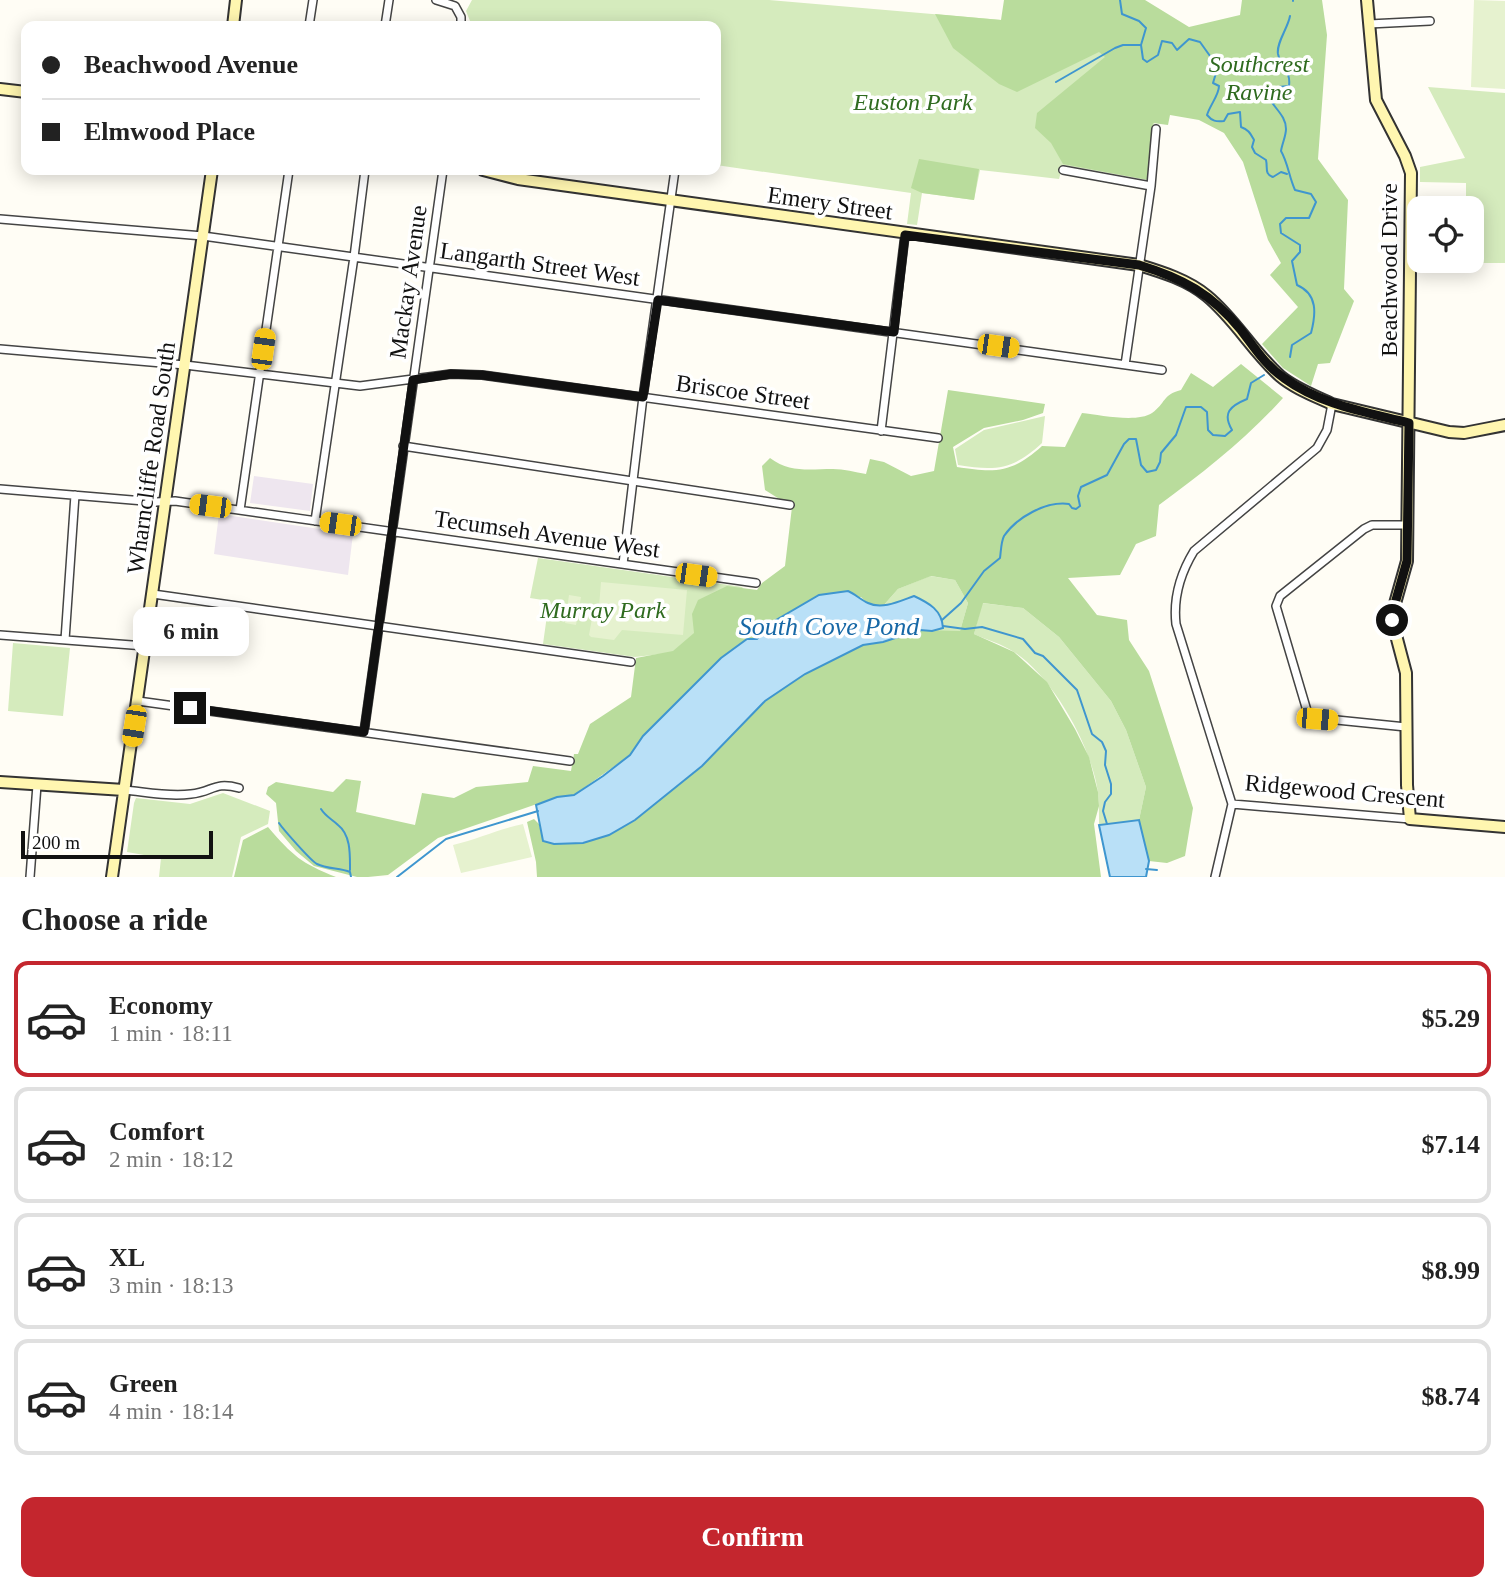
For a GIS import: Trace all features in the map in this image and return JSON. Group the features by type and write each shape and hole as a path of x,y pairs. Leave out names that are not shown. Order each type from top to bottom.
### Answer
{"street":[{"path":"234,21 236,0"},
{"path":"310,21 313,0"},
{"path":"386,21 389,0"},
{"path":"436,0 455,6 461,21"},
{"name":"Beachwood Drive","path":"1367,0 1376,100 1411,173 1407,561 1392,620 1406,673 1410,819"},
{"path":"1369,24 1430,21"},
{"path":"0,89 21,91"},
{"path":"1125,365 1151,186 1156,129"},
{"path":"1063,170 1151,186"},
{"name":"Wharncliffe Road South","path":"113,877 211,175"},
{"path":"240,510 288,175"},
{"path":"315,521 364,175"},
{"name":"Mackay Avenue","path":"364,732 442,175"},
{"name":"Emery Street","path":"502,175 905,235 1139,265 1177,278 1207,295 1239,328 1259,355 1283,378 1332,404 1464,433 1505,425"},
{"path":"623,564 674,175"},
{"name":"Langarth Street West","path":"0,219 203,236 1162,370"},
{"path":"881,431 905,235"},
{"name":"Briscoe Street","path":"0,349 185,365 360,386 451,374 482,375 939,438"},
{"name":"Ridgewood Crescent","path":"1332,404 1326,430 1317,448 1194,551 1184,567 1178,587 1174,604 1176,624 1232,804 1505,827"},
{"path":"403,446 790,505"},
{"name":"Tecumseh Avenue West","path":"0,489 166,501 240,510 756,583"},
{"path":"65,640 75,495"},
{"path":"1406,727 1317,719 1308,714 1276,606 1280,596 1364,529 1373,525 1408,525"},
{"path":"153,594 631,662"},
{"path":"0,635 145,646"},
{"path":"138,701 570,761"},
{"path":"0,782 182,795 200,793 225,784 239,788"},
{"path":"30,877 37,785"},
{"path":"1215,877 1232,804"}],"shaded area":[{"path":"254,476 313,484 310,511 250,503"},
{"path":"219,514 353,534 348,575 214,554"}],"green space":[{"name":"Euston Park","path":"472,0 769,0 1002,20 1162,51 1148,180 1063,165 1059,179 980,170 974,200 922,193 917,225 907,224 911,193 721,166 721,21 470,21 466,11"},
{"name":"Southcrest Ravine","path":"1004,0 1145,0 1189,27 1240,15 1242,0 1322,0 1327,35 1318,159 1348,200 1344,289 1354,301 1330,363 1318,364 1311,386 1283,368 1262,344 1298,307 1270,275 1281,263 1268,240 1243,162 1224,133 1199,120 1170,115 1168,125 1153,123 1148,180 1063,164 1051,143 1035,128 1037,113 1105,57 1099,52 1017,92 999,84 953,48 935,14 1001,20"},
{"path":"1474,0 1505,1 1505,89 1471,87"},
{"path":"1428,87 1505,93 1505,263 1484,263 1484,196 1466,196 1466,183 1420,182 1420,167 1465,158"},
{"path":"919,159 979,169 974,200 922,193 911,188"},
{"path":"1241,364 1283,398 1224,454 1159,505 1156,536 1136,544 1120,575 1068,578 1097,615 1127,620 1129,640 1149,671 1193,808 1185,856 1167,863 1149,861 1139,820 1146,787 1126,730 1111,701 1059,637 1023,608 983,603 974,634 1014,652 1047,682 1089,757 1098,792 1099,806 1094,824 1101,877 537,877 527,822 534,819 539,824 543,841 635,820 702,766 765,701 805,674 863,645 883,642 920,630 960,631 968,603 955,580 931,576 898,589 883,606 867,603 861,597 771,623 757,639 721,658 643,736 630,755 574,795 557,797 438,838 388,875 357,877 314,866 296,851 279,831 276,803 266,794 268,787 276,782 333,792 346,779 361,781 356,812 415,825 422,793 454,798 476,787 528,782 533,766 571,771 574,754 578,754 590,724 631,697 636,658 673,651 694,633 692,614 698,600 727,586 757,590 785,566 792,507 765,490 762,466 770,458 792,468 837,469 866,474 870,459 884,462 911,476 934,471 948,390 1045,404 1043,413 984,428 953,447 957,467 1003,469 1022,462 1042,446 1065,447 1082,413 1118,418 1145,416 1152,413 1170,394 1181,390 1191,373 1213,387"},
{"path":"1045,416 1042,443 1022,459 994,468 958,465 955,449 984,430"},
{"name":"Murray Park","path":"538,558 743,587 679,652 635,657 543,644 549,601 530,598"},
{"path":"930,576 955,580 968,603 960,631 932,631 943,628 883,606 898,589"},
{"path":"601,582 687,590 683,635 622,630 614,640 591,637 589,635 593,613 599,607"},
{"path":"569,595 581,597 576,625 565,623"},
{"path":"982,603 1023,608 1059,637 1111,701 1126,730 1146,787 1139,820 1099,825 1098,793 1094,775 1079,735 1056,695 1029,663 1009,649 974,634"},
{"path":"13,643 70,648 63,716 8,711"},
{"path":"223,793 270,811 268,824 241,837 232,877 159,877 161,858 127,852 136,798 190,804"},
{"path":"523,824 532,857 461,873 453,845"},
{"path":"268,827 298,858 336,877 234,877 243,840"}],"water":[{"name":"South Cove Pond","path":"848,591 879,606 914,596 930,604 940,616 943,628 920,630 883,642 863,645 805,674 765,701 702,766 635,820 609,835 583,843 554,844 543,841 536,805 557,797 574,795 630,755 643,736 721,658 747,639 757,639 771,623 819,595"},
{"path":"1139,820 1149,861 1146,877 1110,877 1099,825"}],"waterway":[{"path":"1120,0 1122,14 1139,21 1146,28 1141,45 1143,59 1147,62 1158,55 1162,41 1172,43 1177,50 1189,39 1200,42 1210,56 1221,57 1224,61 1213,83 1219,86 1219,89 1207,115 1212,120 1224,121 1228,114 1240,112 1241,127 1246,129 1254,140 1252,147 1255,153 1266,160 1268,174 1273,177 1281,172 1287,174"},
{"path":"1290,16 1278,50 1279,59 1289,76 1289,86 1267,88 1270,99 1285,123 1286,132 1281,151 1295,190 1311,194 1316,202 1309,218 1286,218 1280,224 1281,233 1300,245 1300,252 1292,261 1297,285 1309,294 1314,305 1311,333 1292,345 1290,357"},
{"path":"1056,82 1115,48 1140,45"},
{"path":"942,620 961,603 984,571 1000,558 1004,536 1016,523 1051,505 1069,504 1076,509 1080,506 1078,496 1081,487 1107,475 1129,439 1136,439 1141,465 1147,472 1156,470 1161,453 1176,435 1186,407 1201,407 1207,412 1208,430 1213,435 1225,436 1232,430 1228,419 1229,411 1247,399 1251,383 1264,375"},
{"path":"943,626 965,629 982,627 1023,639 1077,690 1092,734 1102,742 1106,751 1105,765 1111,784 1111,794 1103,811 1107,824"},
{"path":"321,809 345,834 349,846 350,870"},
{"path":"397,877 446,839 538,811"},
{"path":"279,823 314,862 350,872 351,877"},
{"path":"1146,869 1157,870"}],"route":[{"path":"190,708 364,732 413,380 451,374 482,375 643,397 658,300 894,332 905,235 1139,265 1167,274 1207,295 1239,328 1259,355 1283,378 1332,404 1409,423 1407,561 1392,620"}]}
